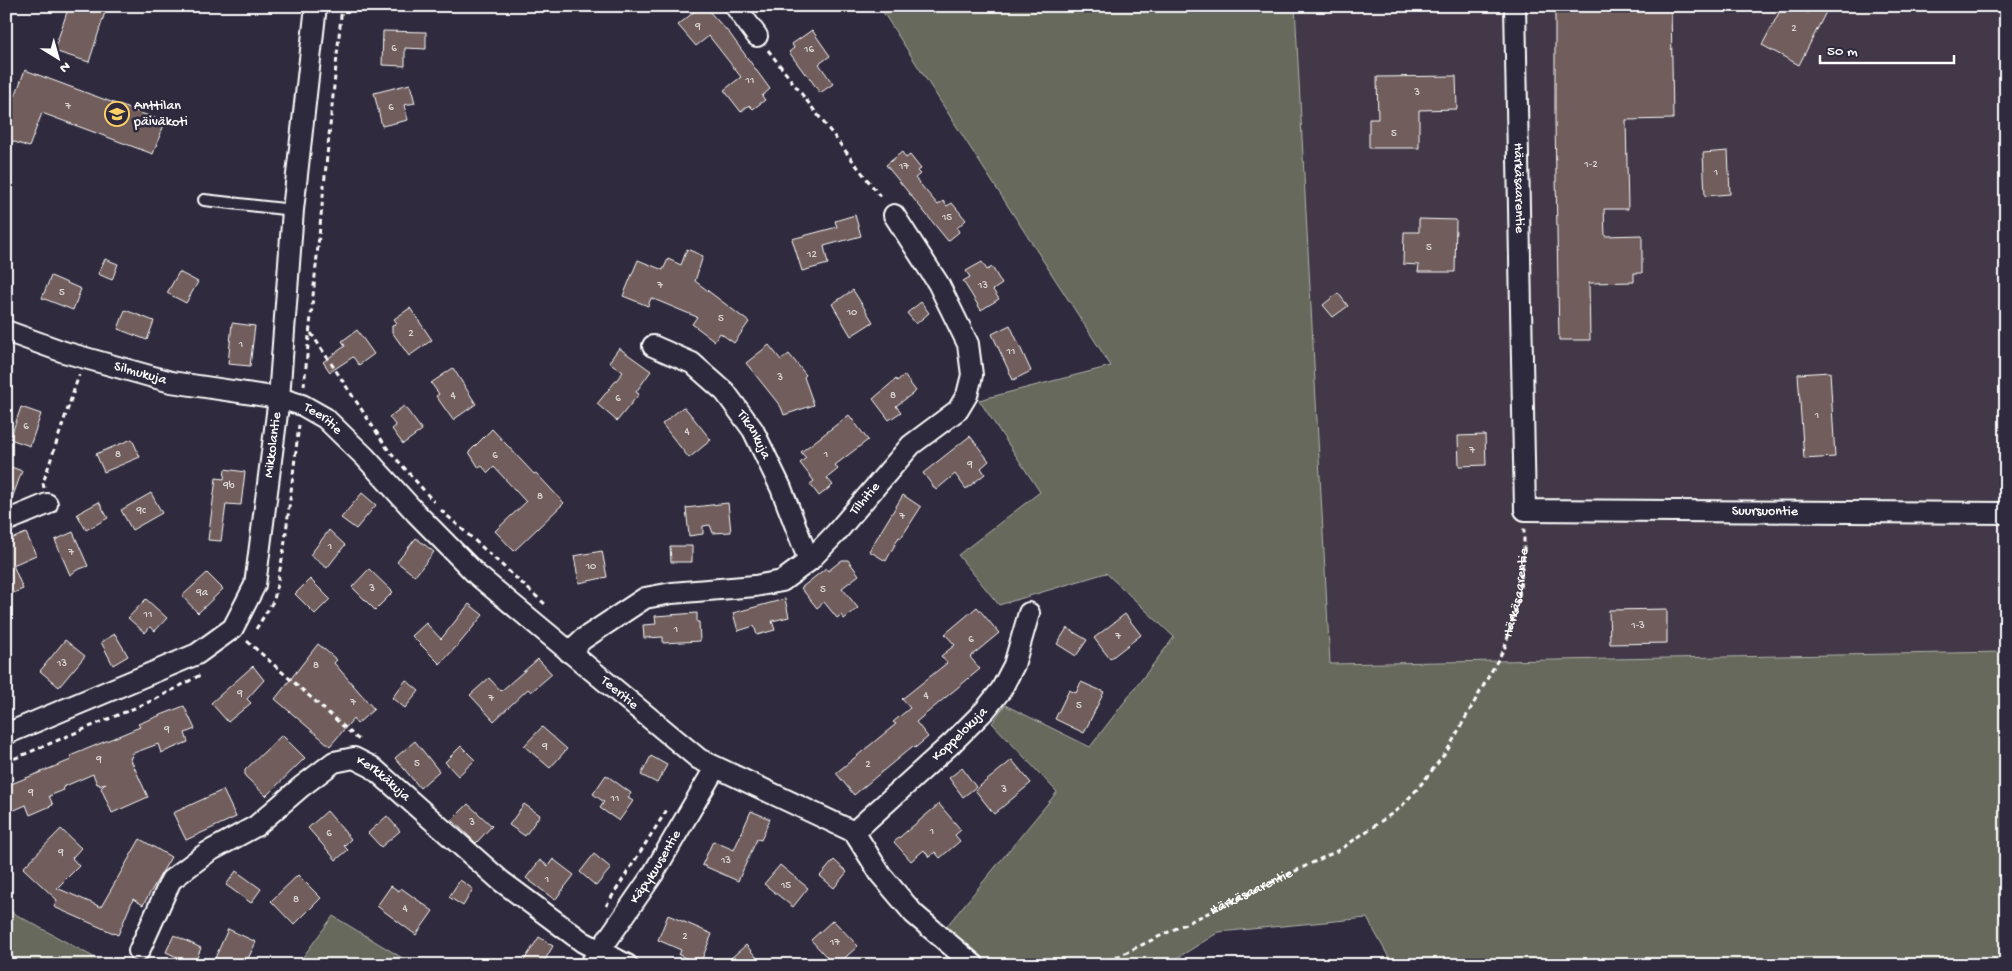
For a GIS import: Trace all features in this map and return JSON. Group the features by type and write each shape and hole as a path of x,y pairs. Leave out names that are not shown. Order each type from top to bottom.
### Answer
{"street":[{"name":"Mikkolantie","path":"6,734 197,654 233,628 255,585 278,398 293,210 316,6"},
{"path":"735,6 758,36"},
{"name":"Härkäsaarentie","path":"1515,6 1524,510"},
{"name":"Tilhitie","path":"569,652 583,639 645,598 672,593 755,586 782,581 809,560 836,533 911,445 958,410 967,395 972,375 968,344 938,283 894,215"},
{"name":"Silmukuja","path":"6,331 84,358 171,382 278,398"},
{"name":"Tikankuja","path":"653,346 692,364 725,392 754,430 781,488 809,560"},
{"name":"Teeritie","path":"278,398 302,405 325,418 478,575 699,759 854,832"},
{"path":"6,521 47,504"},
{"name":"Suursuontie","path":"1524,510 2006,513"},
{"name":"Koppelokuja","path":"854,832 952,743 985,710 1001,690 1014,665 1029,613"},
{"name":"Kerkkäkuja","path":"139,951 172,880 208,852 256,826 301,787 334,762 354,758 372,767 501,881 583,942 595,958 627,965"},
{"name":"Käpykuusentie","path":"595,958 653,874 716,768"},
{"path":"854,832 881,875 914,914 974,965"}],"lane":[{"path":"204,200 293,210"}],"path":[{"path":"758,36 894,215"},
{"path":"310,333 387,448 437,506 546,606"},
{"path":"47,504 43,483 84,358"},
{"name":"Härkäsaarentie","path":"1100,965 1341,849 1400,808 1419,787 1447,750 1505,647 1520,597 1524,552 1524,510"},
{"path":"248,641 360,741 354,758"},
{"path":"602,912 668,807"}],"shaded area":[{"path":"1295,6 2006,6 2006,652 1330,664"}],"green space":[{"path":"879,6 1295,6 1330,664 2006,652 2006,965 1393,965 1367,918 1219,932 1166,965 993,965 946,927 1057,792 992,723 1005,705 1090,747 1174,637 1106,573 999,605 958,555 1040,492 979,400 1111,366"},
{"path":"6,909 108,965 6,965"},
{"path":"333,916 414,965 297,965"}],"building":[{"path":"69,6 107,6 89,62 54,51"},
{"path":"1555,6 1671,6 1673,119 1626,120 1628,209 1604,209 1605,236 1642,235 1642,273 1634,273 1634,282 1589,283 1590,340 1559,340"},
{"path":"1792,6 1796,6 1808,13 1811,6 1829,6 1799,65 1762,45 1781,9 1788,13"},
{"path":"700,7 702,10 706,8 730,34 770,89 762,96 765,100 753,109 749,105 741,112 724,90 741,77 709,36 696,46 678,25"},
{"path":"812,30 830,56 819,64 833,84 820,93 789,52 794,48 792,44"},
{"path":"383,31 426,32 426,49 405,48 405,66 382,65"},
{"path":"25,70 165,122 153,154 42,113 29,147 6,139 6,120"},
{"path":"1456,76 1457,109 1419,110 1419,148 1369,148 1369,119 1378,119 1377,77"},
{"path":"410,84 415,103 404,105 408,120 382,126 374,93"},
{"path":"1728,151 1730,194 1705,196 1703,153"},
{"path":"902,152 906,158 910,155 921,169 917,171 920,174 915,178 938,205 943,201 947,206 952,203 966,220 957,228 959,232 948,241 886,165"},
{"path":"855,215 861,236 824,246 828,264 802,271 792,239 837,227 835,221"},
{"path":"1419,219 1456,220 1455,272 1418,272 1419,265 1403,264 1404,232 1419,232"},
{"path":"687,249 703,256 695,281 749,322 734,343 720,333 715,341 692,324 697,317 651,298 648,306 623,296 638,260 663,270 668,259 681,265"},
{"path":"105,259 118,264 112,280 98,274"},
{"path":"982,262 987,270 992,267 1002,284 993,290 999,299 981,310 963,281 970,277 966,271"},
{"path":"179,272 198,282 186,303 167,293"},
{"path":"51,276 81,289 73,310 42,298"},
{"path":"853,290 873,322 851,336 832,304"},
{"path":"1338,293 1348,306 1333,317 1323,305"},
{"path":"921,302 929,313 916,324 907,313"},
{"path":"410,308 432,340 409,356 392,332 392,326 397,323 394,319"},
{"path":"125,310 154,321 147,340 118,329"},
{"path":"232,323 255,326 250,366 228,364"},
{"path":"1010,325 1031,371 1013,380 992,334"},
{"path":"357,330 374,354 359,365 353,357 330,372 323,362 345,346 342,341"},
{"path":"769,345 781,360 789,354 806,375 804,377 814,405 784,415 781,407 746,363"},
{"path":"619,348 651,371 636,392 639,394 617,421 597,404 623,372 609,362"},
{"path":"453,368 476,404 453,420 436,396 439,394 431,383"},
{"path":"1830,372 1835,457 1804,459 1798,374"},
{"path":"904,375 916,391 896,406 901,412 889,420 873,399 896,379 897,381"},
{"path":"404,406 422,430 403,444 392,429 396,426 389,417"},
{"path":"21,407 41,414 30,446 10,439"},
{"path":"683,407 711,440 689,458 662,424"},
{"path":"849,415 868,440 835,465 838,469 827,478 833,485 819,496 810,484 814,481 800,463 806,458 801,452"},
{"path":"492,429 564,503 514,551 495,531 526,502 494,467 488,473 482,466 479,468 469,452"},
{"path":"1485,435 1486,465 1459,466 1458,436"},
{"path":"970,436 989,461 981,468 985,474 966,489 955,474 936,490 923,473"},
{"path":"132,439 140,457 104,472 96,454"},
{"path":"6,465 22,471 9,507 6,508"},
{"path":"225,469 245,472 241,505 226,504 221,541 208,540 216,478 224,479"},
{"path":"151,493 162,513 132,530 121,510"},
{"path":"362,493 376,505 356,529 341,518"},
{"path":"903,495 921,507 901,538 899,537 886,561 869,551"},
{"path":"99,502 108,518 86,530 77,514"},
{"path":"728,503 731,532 713,533 710,525 703,526 703,534 689,536 686,508"},
{"path":"329,530 345,545 327,568 310,555"},
{"path":"73,532 88,566 70,575 55,540"},
{"path":"26,533 36,555 13,565 23,589 6,596 6,541"},
{"path":"416,538 434,552 415,576 397,562"},
{"path":"670,546 692,546 692,562 671,562"},
{"path":"602,551 607,577 579,583 574,556"},
{"path":"842,560 848,560 859,575 842,588 858,608 844,619 841,615 837,618 824,602 817,608 801,588 826,568 828,571"},
{"path":"369,569 393,592 375,610 352,587"},
{"path":"207,573 223,589 198,613 182,596"},
{"path":"310,579 330,599 315,614 295,594"},
{"path":"146,599 167,618 155,631 150,627 145,633 128,618"},
{"path":"785,599 789,617 772,621 775,630 757,635 754,626 738,631 733,613"},
{"path":"469,604 483,615 440,664 412,636 426,623 441,639"},
{"path":"977,607 999,633 970,657 980,669 916,722 928,737 915,748 913,746 854,795 836,773 896,724 893,722 910,708 902,699 947,663 941,656 955,645 945,634"},
{"path":"1667,609 1667,643 1610,644 1609,610"},
{"path":"697,613 700,641 663,643 663,637 644,638 643,625 656,624 655,616"},
{"path":"1125,614 1141,635 1110,659 1094,638"},
{"path":"1067,628 1087,640 1076,656 1057,644"},
{"path":"115,634 128,656 113,665 101,642"},
{"path":"65,640 85,656 59,687 40,671"},
{"path":"318,644 337,660 334,663 374,709 357,724 353,719 330,746 275,699"},
{"path":"538,659 552,674 531,692 528,689 494,721 470,695 489,678 501,691"},
{"path":"253,666 264,680 247,699 251,703 228,722 211,703"},
{"path":"406,680 419,691 405,708 392,698"},
{"path":"1081,682 1104,692 1084,733 1055,719 1069,690 1076,693"},
{"path":"184,706 195,729 185,733 188,742 161,753 158,744 131,754 133,757 130,758 148,797 112,813 101,788 106,783 100,786 97,784 93,774 63,787 64,790 49,796 53,805 30,815 26,805 10,812 6,803 6,786 71,760 70,756 140,727 138,724"},
{"path":"542,727 567,749 550,768 524,746"},
{"path":"282,735 305,758 266,796 245,776 245,770"},
{"path":"415,741 439,771 420,788 395,758"},
{"path":"461,746 475,760 458,776 445,762"},
{"path":"651,756 667,765 657,783 641,775"},
{"path":"1012,760 1031,783 994,814 975,790"},
{"path":"962,768 976,787 963,797 949,778"},
{"path":"606,775 631,793 628,798 633,801 619,821 600,808 604,802 593,794"},
{"path":"223,790 236,817 186,840 173,813"},
{"path":"468,804 492,826 476,843 452,820"},
{"path":"524,804 540,815 525,836 509,825"},
{"path":"939,804 961,830 955,835 960,841 940,858 935,852 929,857 924,850 911,861 894,842"},
{"path":"327,811 351,839 344,846 348,850 336,860 308,828"},
{"path":"751,811 770,819 761,840 757,839 738,881 702,865 713,841 734,850"},
{"path":"387,816 400,831 381,847 368,833"},
{"path":"61,829 81,848 72,858 79,866 57,888 101,907 140,839 171,857 143,905 133,899 118,935 54,907 57,900 23,868"},
{"path":"594,854 611,868 596,886 580,872"},
{"path":"553,859 574,875 555,900 526,878 540,860 548,866"},
{"path":"834,860 847,872 834,888 820,876"},
{"path":"780,865 808,888 793,907 764,884"},
{"path":"236,871 261,889 251,903 226,885"},
{"path":"298,875 321,898 294,925 271,901"},
{"path":"460,880 473,889 463,906 449,897"},
{"path":"391,886 399,891 401,888 433,911 416,935 377,906"},
{"path":"668,915 712,934 700,964 679,955 681,950 658,940"},
{"path":"833,920 858,946 837,965 834,965 811,940"},
{"path":"228,929 256,942 245,965 212,965"},
{"path":"174,935 201,948 194,965 166,952"},
{"path":"539,937 553,946 542,965 521,965"},
{"path":"746,945 763,965 723,965"}],"place":[{"name":"Anttilan päiväkoti","path":"117,114"}]}
